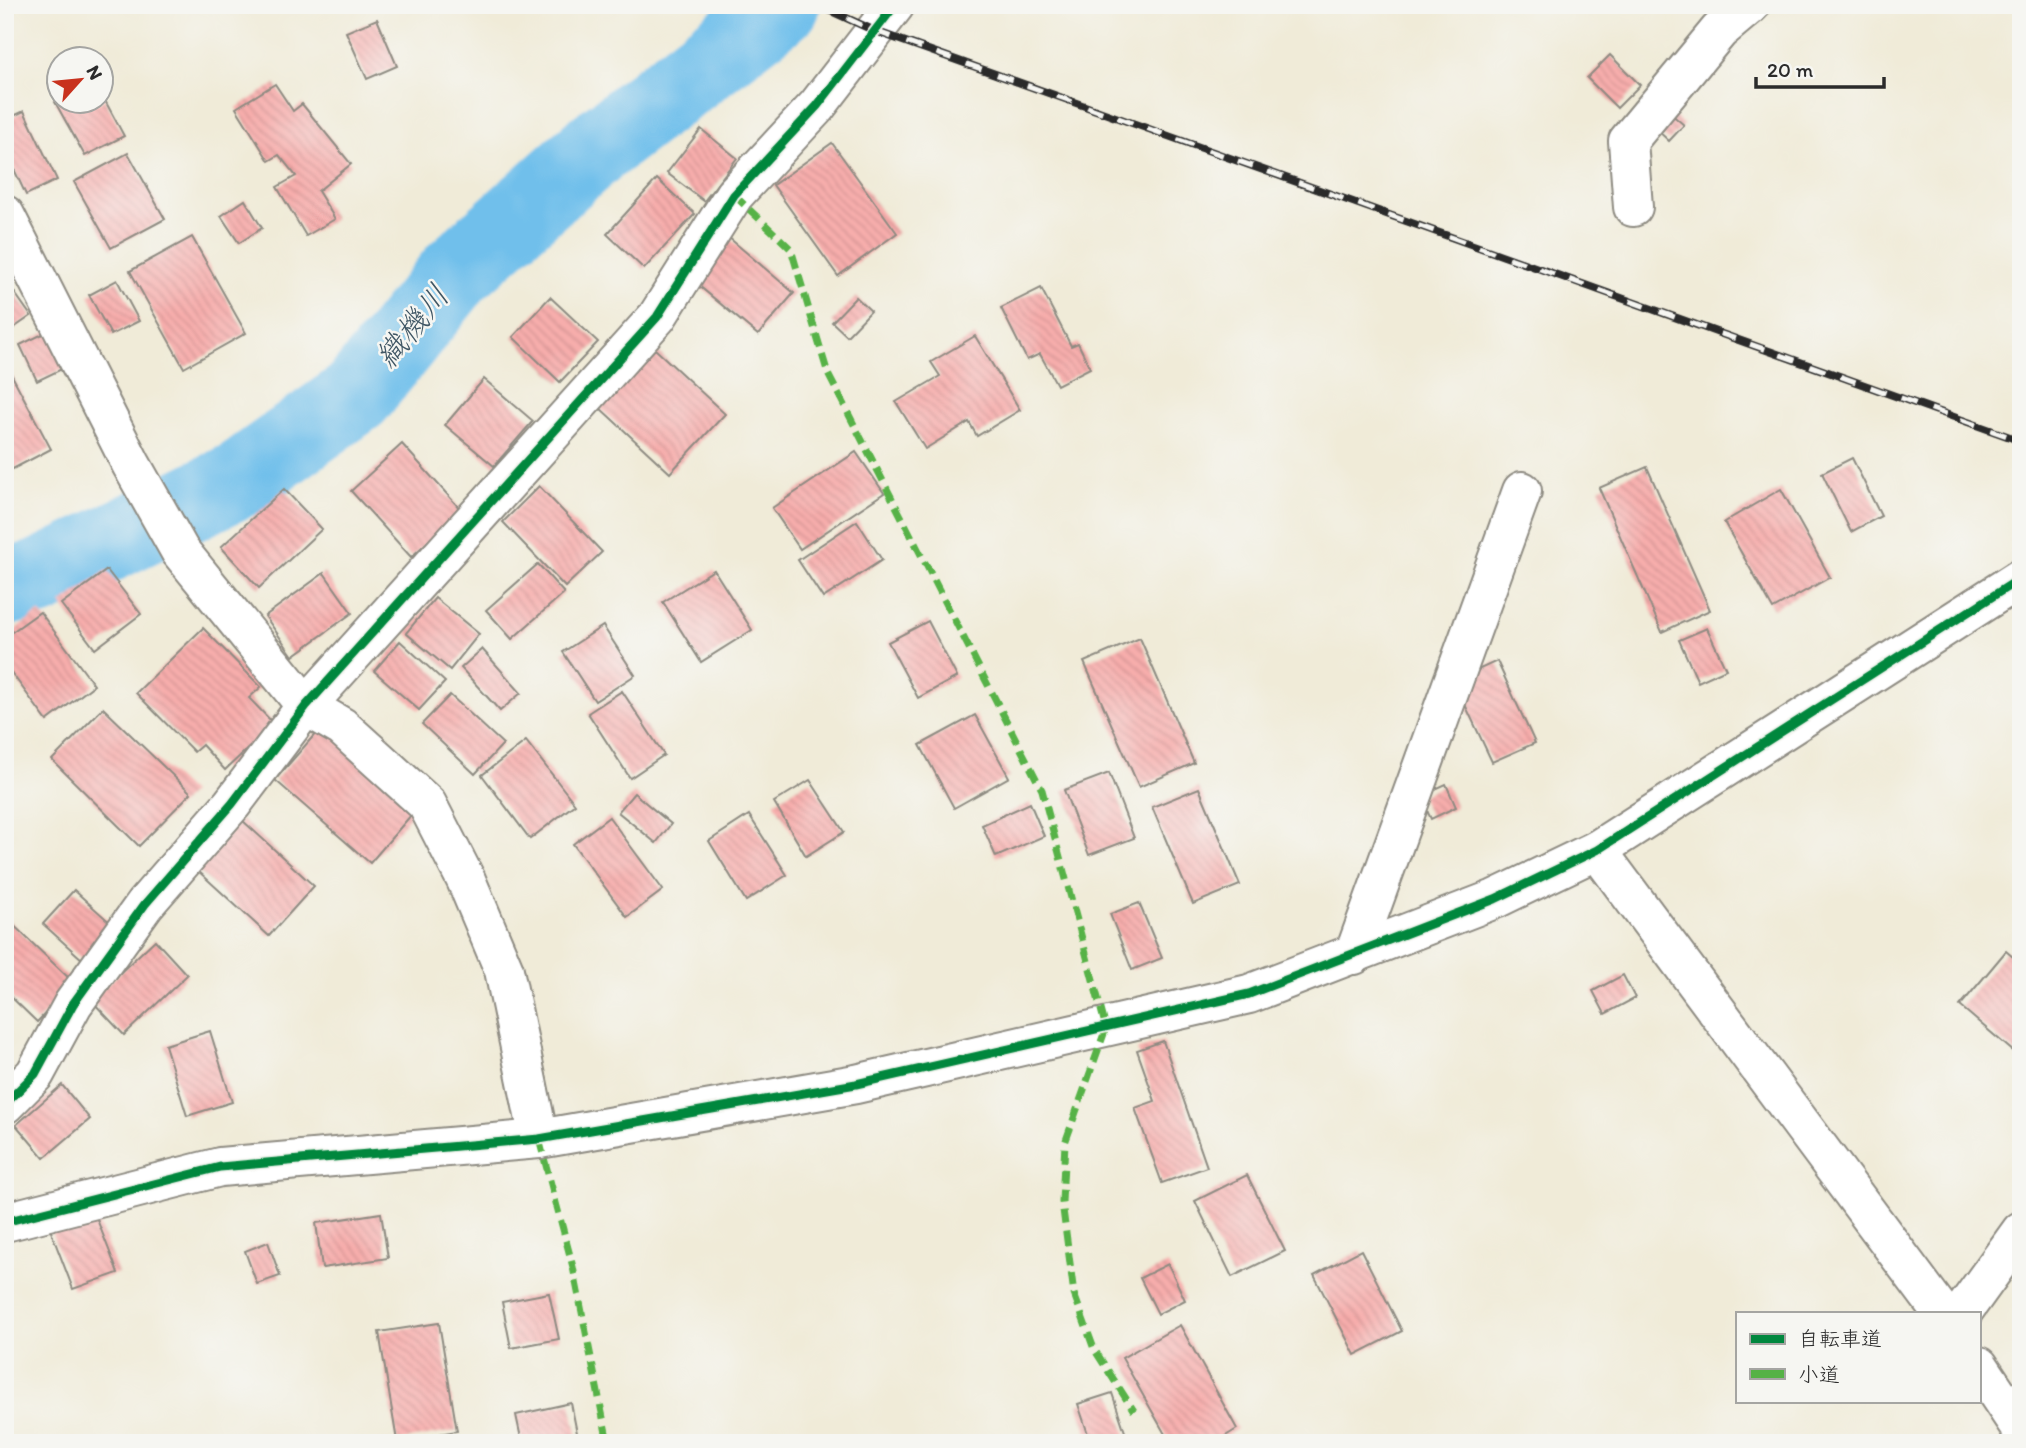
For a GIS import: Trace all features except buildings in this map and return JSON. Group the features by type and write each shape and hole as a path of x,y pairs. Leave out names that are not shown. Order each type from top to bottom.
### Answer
{"street":[{"path":"5,1104 35,1074 73,1003 145,904 232,804 306,706 657,317 734,195 817,106 895,5"},
{"path":"1633,206 1628,141 1718,30 1750,5"},
{"path":"5,215 131,464 180,551 306,706 342,727 427,804 466,880 504,970 538,1139"},
{"path":"1354,955 1522,491"},
{"path":"5,1222 220,1167 538,1139 856,1084 1249,994 1495,899 1597,850 2021,578"},
{"path":"1597,850 1941,1312"},
{"path":"1963,1312 2021,1231"},
{"path":"1980,1368 2021,1429"}],"waterway":[{"name":"織機川","path":"5,588 39,578 240,479 356,396 457,271 593,150 782,5"}],"railway":[{"path":"818,5 875,31 2021,441"}],"marked path":[{"path":"734,195 791,249 828,374 1042,790 1106,1028 1065,1143 1062,1202 1074,1294 1094,1349 1134,1411"},
{"path":"539,1139 573,1267 608,1443"}],"cycle path":[{"path":"5,1104 35,1074 73,1004 145,904 232,804 306,706 657,317 734,195 817,106 895,5"},
{"path":"5,1222 220,1167 539,1139 856,1084 1249,994 1495,899 1597,850 2021,578"}]}
